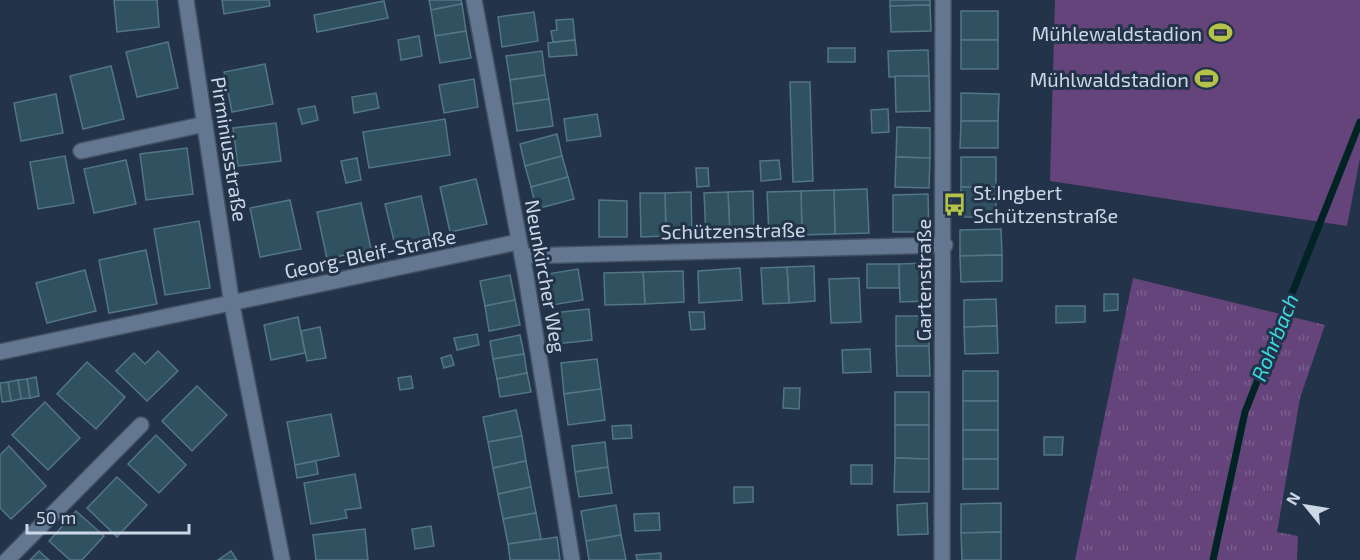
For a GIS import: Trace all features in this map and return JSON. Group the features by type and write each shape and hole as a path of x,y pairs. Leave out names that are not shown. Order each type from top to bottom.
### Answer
{"street":[{"name":"Pirminiusstraße","path":"186,0 232,305"},
{"name":"Neunkircher Weg","path":"474,0 520,249 572,560"},
{"name":"Gartenstraße","path":"942,560 945,245 943,0"},
{"path":"81,151 205,124"},
{"name":"Schützenstraße","path":"520,249 945,245"},
{"name":"Georg-Bleif-Straße","path":"0,352 520,249"},
{"path":"232,305 282,559"},
{"path":"7,560 141,425"}],"green space":[{"name":"Mühlwaldstadion","path":"1055,0 1360,0 1360,158 1347,226 1050,181"},
{"path":"1133,278 1325,325 1300,398 1277,532 1298,536 1297,560 1075,560"}],"building":[{"path":"114,0 157,0 159,27 117,32"},
{"path":"222,0 269,0 270,6 224,14"},
{"path":"429,0 461,0 462,4 431,10"},
{"path":"890,0 930,0 930,5 890,6"},
{"path":"384,1 388,18 317,32 314,15"},
{"path":"462,4 466,31 435,36 431,10"},
{"path":"930,5 931,31 891,32 890,6"},
{"path":"961,11 998,11 998,40 961,40"},
{"path":"534,12 538,41 502,47 498,17"},
{"path":"573,19 575,40 553,42 551,31 557,30 556,20"},
{"path":"466,31 471,58 440,63 435,36"},
{"path":"419,36 422,56 401,60 398,40"},
{"path":"575,40 577,55 549,57 548,43"},
{"path":"961,40 998,40 998,69 961,69"},
{"path":"168,42 178,88 137,97 126,52"},
{"path":"828,48 855,48 855,62 828,62"},
{"path":"928,50 929,76 889,77 888,51"},
{"path":"542,51 545,75 510,80 506,56"},
{"path":"265,64 273,104 232,112 224,72"},
{"path":"111,66 124,119 83,129 70,76"},
{"path":"545,75 549,99 513,104 510,80"},
{"path":"895,76 929,76 930,111 896,112"},
{"path":"474,79 478,107 444,113 439,85"},
{"path":"790,82 810,82 813,181 793,182"},
{"path":"376,93 379,108 354,113 352,97"},
{"path":"961,93 999,94 998,121 961,121"},
{"path":"56,94 63,133 21,141 14,103"},
{"path":"549,99 553,126 517,131 513,104"},
{"path":"315,106 318,120 302,124 298,109"},
{"path":"888,109 889,132 872,133 871,110"},
{"path":"597,114 601,136 567,141 564,119"},
{"path":"445,119 450,155 369,168 363,132"},
{"path":"961,121 998,121 998,148 960,148"},
{"path":"276,123 281,161 238,166 233,128"},
{"path":"897,127 930,128 930,158 896,157"},
{"path":"557,134 562,156 525,166 520,144"},
{"path":"187,148 193,194 146,200 140,154"},
{"path":"65,156 74,203 38,209 30,162"},
{"path":"562,156 568,177 531,187 525,166"},
{"path":"896,157 930,158 929,188 895,187"},
{"path":"961,157 996,157 996,187 961,187"},
{"path":"357,158 361,180 346,183 341,161"},
{"path":"126,160 136,204 94,213 84,169"},
{"path":"779,160 781,179 761,181 760,161"},
{"path":"696,168 708,168 709,186 697,187"},
{"path":"568,177 574,199 536,209 531,187"},
{"path":"476,179 487,224 450,232 440,187"},
{"path":"961,187 996,187 996,217 961,217"},
{"path":"867,189 869,233 835,234 834,190"},
{"path":"834,190 835,234 802,235 801,191"},
{"path":"753,191 754,234 730,235 728,192"},
{"path":"801,191 802,235 769,236 767,192"},
{"path":"691,192 692,236 666,236 665,193"},
{"path":"728,192 730,235 706,236 704,193"},
{"path":"640,193 665,193 666,236 641,237"},
{"path":"928,194 929,232 893,232 893,195"},
{"path":"421,196 430,237 395,245 385,204"},
{"path":"290,200 301,249 260,257 250,208"},
{"path":"599,200 627,201 627,237 599,237"},
{"path":"361,203 371,249 327,259 317,212"},
{"path":"199,221 210,288 165,295 154,229"},
{"path":"1001,229 1002,255 960,256 960,230"},
{"path":"146,250 157,304 109,313 99,260"},
{"path":"1002,255 1002,281 961,282 960,256"},
{"path":"928,263 928,301 900,302 899,264"},
{"path":"867,264 899,264 899,288 867,288"},
{"path":"814,266 815,301 789,303 787,267"},
{"path":"787,267 789,303 763,304 761,268"},
{"path":"740,268 742,300 699,303 698,271"},
{"path":"578,269 583,300 552,305 547,274"},
{"path":"85,270 96,311 47,323 36,283"},
{"path":"683,271 684,302 645,304 643,272"},
{"path":"643,272 645,304 605,305 604,273"},
{"path":"510,275 515,300 485,306 480,281"},
{"path":"859,278 861,322 831,323 829,279"},
{"path":"1104,294 1118,294 1118,310 1104,311"},
{"path":"996,299 997,326 964,327 964,300"},
{"path":"515,300 520,325 489,331 485,306"},
{"path":"1056,306 1085,306 1085,322 1056,323"},
{"path":"589,309 592,340 556,344 553,313"},
{"path":"689,312 704,312 705,329 691,330"},
{"path":"896,316 929,316 929,346 896,346"},
{"path":"298,317 305,353 271,360 264,325"},
{"path":"997,326 998,353 965,354 964,327"},
{"path":"320,327 326,358 307,361 301,331"},
{"path":"477,334 479,345 457,350 454,338"},
{"path":"520,335 524,354 493,359 490,341"},
{"path":"896,346 929,346 930,376 897,376"},
{"path":"870,349 871,372 843,373 842,350"},
{"path":"158,351 178,371 147,401 116,371 134,353 145,364"},
{"path":"524,354 527,373 497,379 493,359"},
{"path":"451,355 454,365 444,368 441,358"},
{"path":"597,359 601,389 564,394 561,363"},
{"path":"87,362 125,397 96,429 57,394"},
{"path":"963,371 998,371 998,401 963,401"},
{"path":"527,373 531,392 500,397 497,379"},
{"path":"411,376 413,388 400,390 398,378"},
{"path":"36,377 39,396 30,398 27,379"},
{"path":"27,379 30,398 21,399 18,380"},
{"path":"18,380 21,399 11,401 8,382"},
{"path":"8,382 11,401 2,402 0,383"},
{"path":"197,386 227,415 192,451 162,421"},
{"path":"784,388 800,388 799,409 783,408"},
{"path":"601,389 605,420 568,425 564,394"},
{"path":"895,392 929,392 929,425 895,425"},
{"path":"963,401 998,401 998,430 963,430"},
{"path":"45,402 80,438 48,470 12,435"},
{"path":"516,410 522,436 488,442 483,417"},
{"path":"331,414 339,456 295,465 287,422"},
{"path":"631,425 632,438 613,439 612,426"},
{"path":"895,425 929,425 929,459 895,458"},
{"path":"963,430 998,430 998,459 963,459"},
{"path":"156,435 186,465 159,493 128,464"},
{"path":"522,436 526,461 493,468 488,442"},
{"path":"1044,437 1063,437 1062,455 1044,455"},
{"path":"605,442 608,467 575,472 572,446"},
{"path":"9,446 46,486 11,519 0,508 0,455"},
{"path":"895,458 929,459 929,492 894,492"},
{"path":"963,459 998,459 998,489 963,489"},
{"path":"316,461 318,474 297,478 295,465"},
{"path":"526,461 531,487 498,494 493,468"},
{"path":"851,465 872,465 872,484 851,484"},
{"path":"608,467 612,493 579,497 575,472"},
{"path":"355,474 361,508 345,510 347,518 311,524 304,483"},
{"path":"117,477 147,505 117,537 87,508"},
{"path":"531,487 536,513 503,519 498,494"},
{"path":"734,487 753,487 753,502 734,503"},
{"path":"927,503 928,534 898,535 897,505"},
{"path":"1001,503 1001,532 961,533 961,504"},
{"path":"616,505 621,535 586,541 581,511"},
{"path":"76,511 104,536 82,560 70,560 49,541"},
{"path":"536,513 541,539 508,544 503,519"},
{"path":"659,513 660,530 635,531 634,514"},
{"path":"431,526 434,546 415,549 412,529"},
{"path":"365,529 368,560 316,560 313,535"},
{"path":"1001,532 1001,560 962,560 961,533"},
{"path":"621,535 626,560 589,560 586,541"},
{"path":"557,537 560,560 510,560 508,544"},
{"path":"39,551 49,560 30,560"},
{"path":"231,551 237,560 218,560"},
{"path":"661,553 661,560 637,560 636,555"}],"waterway":[{"name":"Rohrbach","path":"1213,560 1245,412 1360,122"}],"place":[{"name":"Mühlewaldstadion","path":"1220,33"},
{"name":"Mühlwaldstadion","path":"1207,79"},
{"name":"St.Ingbert Schützenstraße","path":"955,204"}]}
